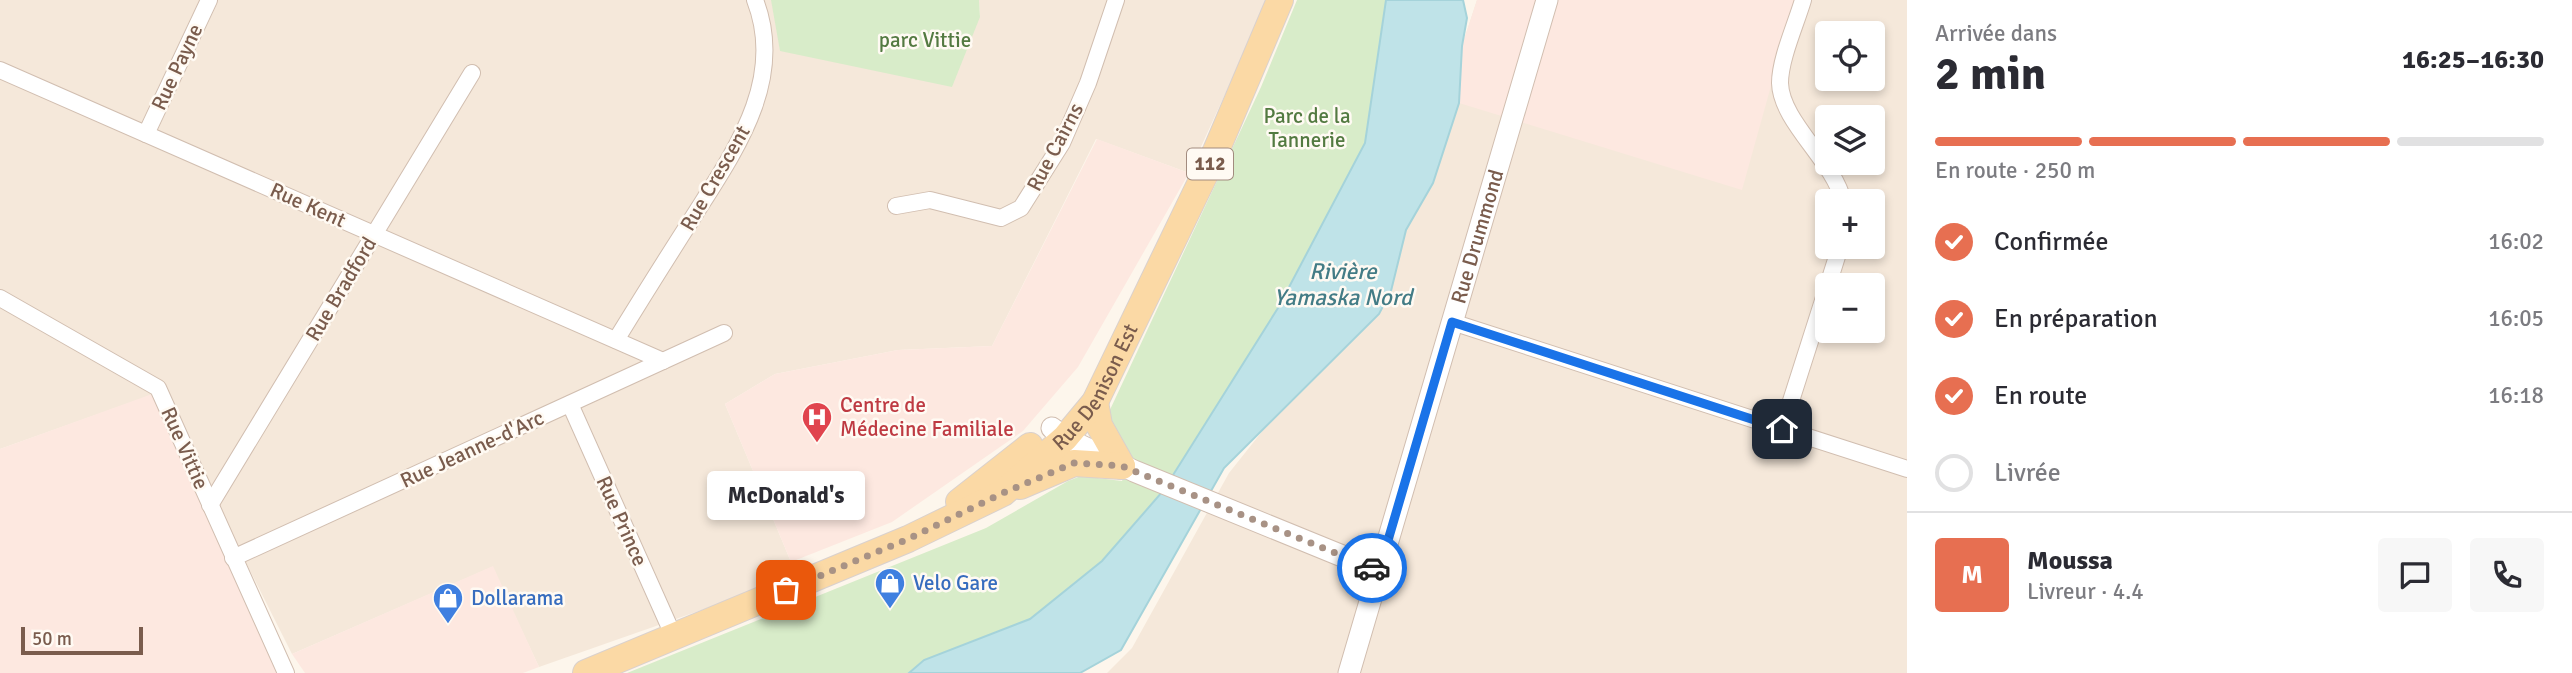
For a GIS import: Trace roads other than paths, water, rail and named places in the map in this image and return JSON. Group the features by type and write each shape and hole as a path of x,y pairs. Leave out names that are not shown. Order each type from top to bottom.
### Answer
{"main road":[{"name":"Rue Denison Est","path":"586,673 922,531 1003,493 1059,433 1094,402 1216,151 1280,0"},
{"path":"922,531 1059,433 1131,323"},
{"path":"1094,402 1099,425 1128,468"},
{"path":"1003,493 1074,463 1128,468"}],"street":[{"name":"Rue Payne","path":"146,134 209,0"},
{"name":"Rue Crescent","path":"616,340 741,141 757,104 765,57 764,22 755,0"},
{"name":"Rue Cairns","path":"896,206 930,200 1001,218 1021,208 1062,143 1088,83 1116,0"},
{"name":"Rue Drummond","path":"1349,673 1547,0"},
{"path":"1803,0 1780,83 1785,105 1832,175 1838,189"},
{"name":"Rue Kent","path":"0,70 616,340"},
{"name":"Rue Bradford","path":"210,505 472,72"},
{"name":"Rue Vittie","path":"0,299 158,388 286,673"},
{"path":"1452,322 1907,470"},
{"path":"1782,429 1815,325"},
{"path":"616,340 663,361 724,333"},
{"name":"Rue Jeanne-d'Arc","path":"233,558 663,361"},
{"name":"Rue Prince","path":"570,404 674,637"},
{"path":"1059,433 1128,468 1379,571"}],"water":[{"name":"Rivière Yamaska Nord","path":"1386,0 1463,0 1467,18 1462,46 1459,103 1433,183 1406,230 1391,291 1379,314 1224,468 1121,650 1080,673 909,673 924,660 1030,619 1102,561 1163,491 1278,308 1365,143"}],"place":[{"name":"Centre de Médecine Familiale","path":"817,444"},
{"name":"McDonald's","path":"786,590"},
{"name":"Velo Gare","path":"890,610"},
{"name":"Dollarama","path":"448,625"}],"park label":[{"name":"parc Vittie","path":"925,40"},
{"name":"Parc de la Tannerie","path":"1307,128"}]}
